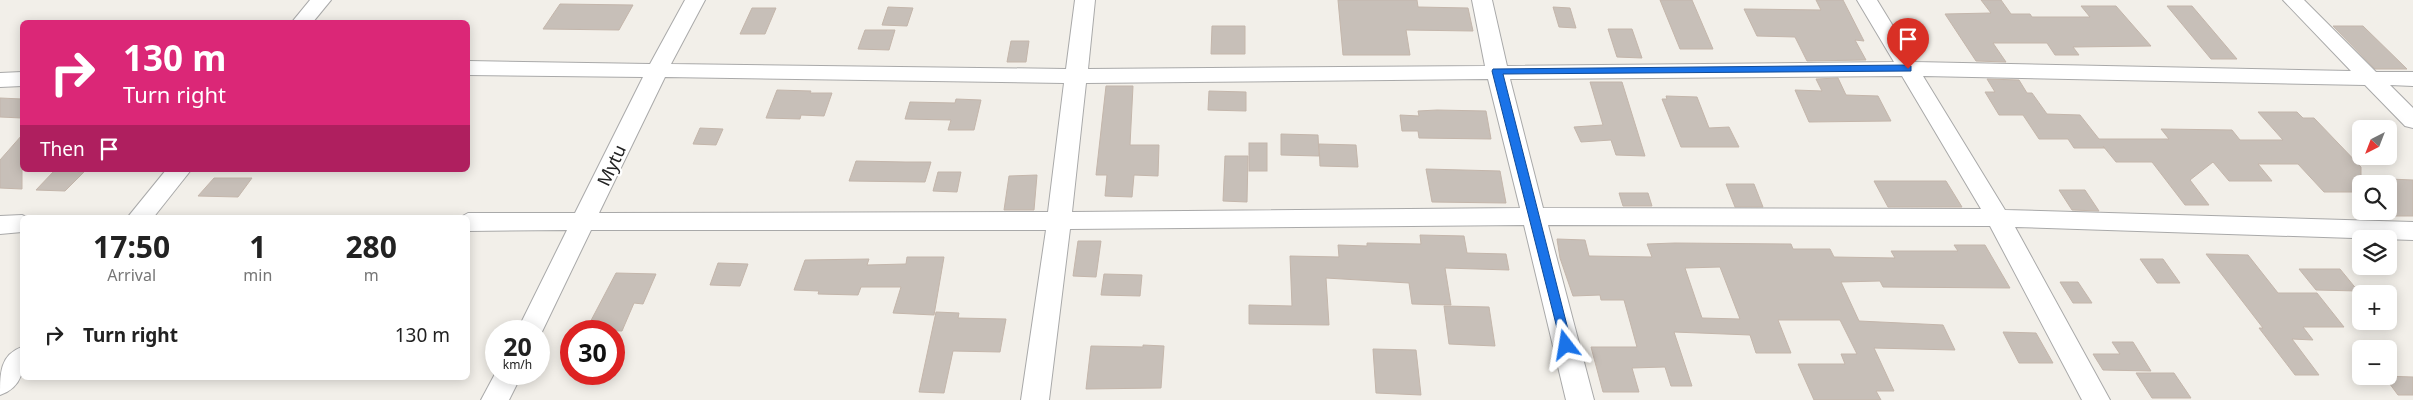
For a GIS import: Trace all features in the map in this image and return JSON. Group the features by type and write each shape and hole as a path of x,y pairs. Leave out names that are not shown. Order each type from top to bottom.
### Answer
{"street":[{"path":"304,20 321,0"},
{"name":"Mytu","path":"536,320 584,223 656,70 695,0"},
{"path":"1035,400 1059,221 1085,0"},
{"path":"1482,0 1497,71 1580,400"},
{"path":"1867,0 1998,218 2096,400"},
{"path":"2293,0 2413,121"},
{"path":"470,68 1075,76 1908,69 2413,79"},
{"path":"0,80 20,79"},
{"path":"142,215 177,172"},
{"path":"470,222 1059,221 1534,216 1998,218 2413,231"},
{"path":"0,225 20,224"},
{"path":"0,384 20,359"},
{"path":"495,400 503,385"}],"building":[{"path":"1338,0 1417,0 1418,7 1468,8 1473,31 1406,30 1410,55 1343,55"},
{"path":"1660,0 1692,0 1713,49 1680,49"},
{"path":"1816,0 1843,0 1864,41 1855,40 1866,60 1807,61 1795,37 1757,36 1744,9 1821,10"},
{"path":"1981,0 2001,0 2011,14 2030,14 2032,17 2090,17 2081,6 2116,6 2151,46 2073,47 2079,55 2055,55 2047,43 1993,43 2006,62 1976,61 1945,14 1991,13"},
{"path":"560,4 633,5 619,30 543,29"},
{"path":"2167,6 2192,6 2237,59 2211,59"},
{"path":"888,7 913,8 907,26 882,25"},
{"path":"1553,7 1570,8 1576,28 1559,27"},
{"path":"752,8 776,8 765,34 740,34"},
{"path":"1212,26 1245,26 1245,54 1211,54"},
{"path":"2333,26 2363,26 2407,69 2375,69"},
{"path":"1608,29 1632,29 1642,58 1617,57"},
{"path":"865,30 895,30 889,50 858,49"},
{"path":"1011,41 1029,41 1026,62 1007,62"},
{"path":"1838,78 1846,95 1878,96 1891,121 1809,122 1795,90 1822,91 1816,79"},
{"path":"1987,79 2019,80 2027,93 2032,93 2047,114 2080,115 2099,139 2169,139 2161,129 2232,130 2240,140 2283,140 2258,112 2297,112 2303,118 2314,118 2352,158 2352,165 2359,165 2361,167 2361,175 2352,175 2352,192 2324,192 2298,164 2258,164 2272,181 2229,181 2213,162 2190,180 2209,205 2185,205 2152,162 2116,162 2105,148 2074,148 2068,139 2039,139 2023,115 1999,115 1985,92 1995,92"},
{"path":"1590,82 1622,82 1645,156 1616,155 1611,140 1581,142 1574,127 1603,125"},
{"path":"1106,86 1133,86 1130,145 1159,145 1158,176 1134,175 1132,197 1105,196 1107,175 1096,175"},
{"path":"777,90 832,93 824,116 801,115 800,119 766,118"},
{"path":"1209,91 1246,92 1246,111 1208,110"},
{"path":"1666,96 1697,97 1709,128 1729,127 1739,147 1681,147 1662,99 1667,99"},
{"path":"0,98 20,99 20,118 0,117"},
{"path":"956,99 981,100 974,130 948,130 951,120 905,119 910,102 955,103"},
{"path":"1418,111 1486,111 1491,139 1419,138 1418,131 1402,131 1400,115 1419,116"},
{"path":"700,128 723,129 716,145 693,144"},
{"path":"1281,134 1318,135 1319,156 1281,155"},
{"path":"20,137 22,189 0,188 0,160"},
{"path":"1249,143 1267,143 1267,171 1249,171"},
{"path":"1319,144 1356,145 1358,167 1320,166"},
{"path":"1225,156 1248,156 1247,202 1223,201"},
{"path":"856,161 931,162 925,182 849,181"},
{"path":"1426,169 1500,171 1506,203 1432,202"},
{"path":"53,172 84,172 65,191 36,190"},
{"path":"938,172 961,172 957,192 933,191"},
{"path":"1037,175 1034,210 1004,210 1009,176"},
{"path":"214,178 252,178 238,197 198,196"},
{"path":"2397,179 2413,180 2413,216 2397,216"},
{"path":"1874,181 1946,181 1962,207 1888,207"},
{"path":"1726,184 1754,184 1763,207 1735,207"},
{"path":"2059,190 2085,190 2099,211 2072,210"},
{"path":"1619,193 1648,193 1652,206 1623,206"},
{"path":"1420,235 1464,236 1467,253 1506,254 1509,270 1445,268 1451,305 1412,304 1409,283 1326,278 1329,325 1249,324 1249,305 1292,306 1290,256 1339,257 1338,245 1367,246 1367,243 1421,244"},
{"path":"1557,239 1585,240 1589,256 1652,257 1647,244 1791,244 1793,249 1830,249 1834,257 1895,258 1891,251 1958,251 1954,245 1985,245 2010,288 1883,287 1880,281 1841,282 1859,321 1943,325 1955,350 1874,348 1894,391 1876,391 1881,400 1814,400 1798,364 1845,364 1841,354 1857,354 1840,320 1778,320 1791,353 1756,353 1750,335 1674,332 1692,386 1671,386 1665,367 1632,368 1639,392 1603,392 1591,347 1637,347 1624,300 1601,300 1600,295 1573,296 1560,258","holes":["1720,267 1740,319 1702,318 1685,268"]},
{"path":"1078,241 1101,241 1096,277 1073,276"},
{"path":"2206,254 2248,255 2278,293 2317,293 2344,327 2303,327 2313,340 2292,339 2319,375 2295,375 2259,328 2263,328"},
{"path":"907,257 944,257 934,315 893,313 901,287 861,287 858,295 818,294 819,291 794,290 805,260 869,259 867,265 906,264"},
{"path":"2140,259 2163,259 2180,283 2157,283"},
{"path":"718,263 748,264 740,286 710,285"},
{"path":"2299,269 2340,269 2353,285 2352,291 2316,290"},
{"path":"616,273 656,274 643,304 634,303 625,324 625,320 591,320"},
{"path":"1104,274 1142,275 1140,296 1101,295"},
{"path":"2060,282 2078,282 2092,303 2073,303"},
{"path":"1444,306 1489,307 1495,346 1449,344"},
{"path":"936,312 959,313 958,318 1006,319 1000,352 953,351 944,393 919,392"},
{"path":"2003,332 2036,333 2053,363 2019,363"},
{"path":"2112,342 2133,342 2151,371 2103,370 2093,354 2120,354"},
{"path":"1143,345 1164,346 1161,388 1086,389 1091,346 1143,347"},
{"path":"1373,349 1416,350 1421,395 1376,393"},
{"path":"2136,373 2174,373 2191,398 2152,398"},
{"path":"2397,376 2413,377 2413,395 2398,395 2391,385 2397,385"}],"route":[{"path":"1566,345 1497,71 1908,69"}]}
